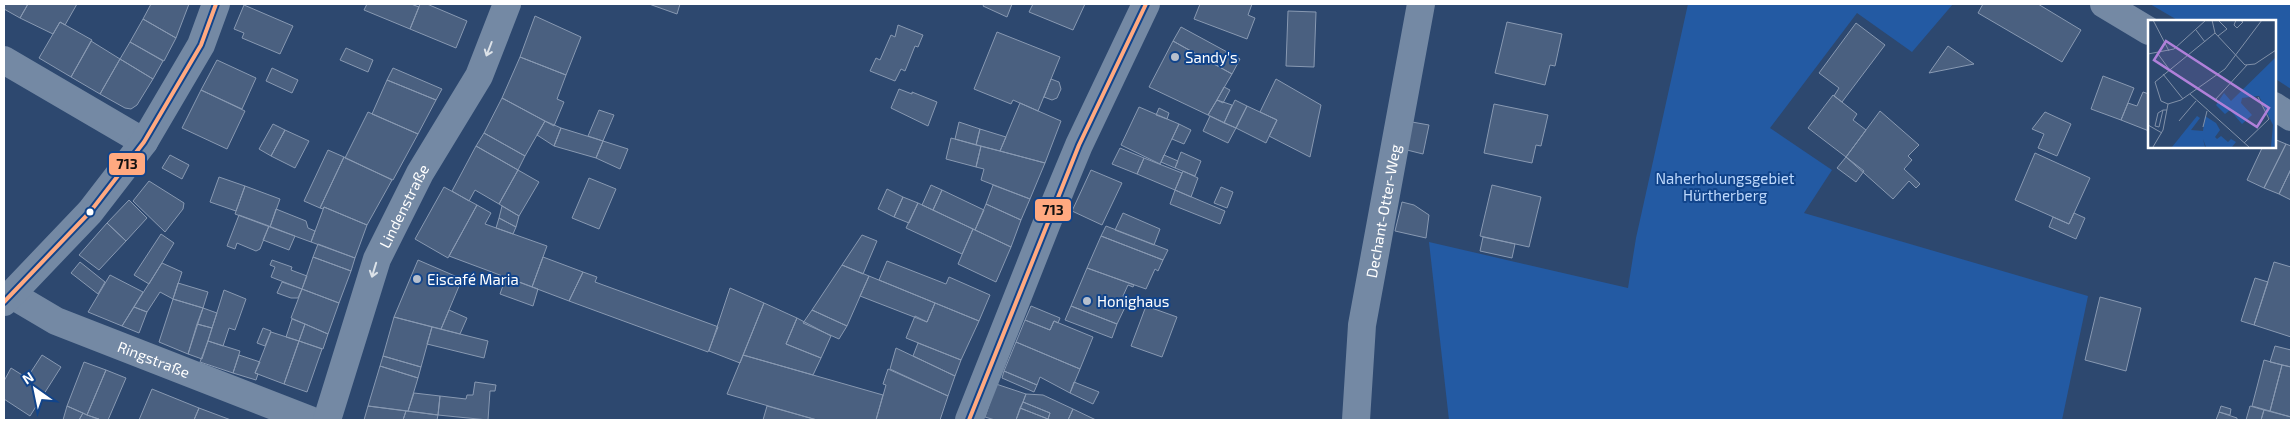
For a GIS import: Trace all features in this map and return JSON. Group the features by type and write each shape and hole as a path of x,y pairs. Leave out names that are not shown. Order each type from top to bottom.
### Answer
{"street":[{"path":"8,298 90,212 144,142 201,45 216,4"},
{"name":"Lindenstraße","path":"326,420 377,258 420,173 479,76 507,4"},
{"path":"969,420 1053,206 1083,136 1146,4"},
{"name":"Dechant-Otter-Weg","path":"1356,420 1362,326 1421,4"},
{"path":"2104,4 2148,30"},
{"path":"4,60 144,142"},
{"path":"2275,107 2291,117"},
{"name":"Ringstraße","path":"8,298 56,321 310,420"}],"green space":[{"name":"Naherholungsgebiet Hürtherberg","path":"1688,4 1953,4 1912,52 1857,13 1770,128 1832,170 1804,213 2088,296 2062,420 1449,420 1429,242 1628,288 1636,238"},
{"path":"2150,4 2291,4 2291,89 2275,79 2275,20 2177,20"}],"building":[{"path":"4,4 28,4 20,18 4,9"},
{"path":"28,4 77,4 65,25 60,22 53,34 20,18"},
{"path":"151,4 189,4 176,38 143,19"},
{"path":"367,4 411,4 419,7 410,29 364,10"},
{"path":"420,4 427,4 467,21 456,48 410,29"},
{"path":"649,4 680,4 677,14"},
{"path":"984,4 1012,4 1007,17 983,6"},
{"path":"1033,4 1085,4 1073,30 1029,12"},
{"path":"1200,4 1252,4 1248,15 1255,18 1247,39 1194,19"},
{"path":"1983,4 2038,4 2081,30 2062,62 1978,13"},
{"path":"244,5 293,26 280,54 242,38 244,33 234,29"},
{"path":"1288,11 1316,12 1314,67 1286,66"},
{"path":"535,16 581,37 566,75 520,57"},
{"path":"143,19 176,38 164,61 130,42"},
{"path":"60,22 92,40 71,77 39,58"},
{"path":"1507,22 1562,34 1555,66 1550,65 1545,85 1495,73"},
{"path":"1856,23 1885,45 1842,102 1834,96 1839,88 1819,73"},
{"path":"898,25 923,35 918,47 915,46 905,71 901,69 895,81 870,71 876,58 880,60 891,35 895,37"},
{"path":"1181,27 1240,59 1232,74 1173,41"},
{"path":"997,32 1060,57 1038,111 1013,100 1011,104 974,89"},
{"path":"91,41 120,59 100,94 71,77"},
{"path":"1173,41 1232,74 1208,115 1149,87"},
{"path":"130,42 163,61 153,79 120,59"},
{"path":"1948,46 1974,64 1929,73"},
{"path":"346,48 373,60 368,72 340,60"},
{"path":"520,57 566,75 557,99 564,102 554,126 502,98"},
{"path":"120,59 153,79 137,105 131,109 125,108 100,94"},
{"path":"217,60 256,78 242,109 201,90"},
{"path":"272,68 298,80 292,93 266,81"},
{"path":"393,68 442,89 436,100 387,80"},
{"path":"2103,76 2134,88 2121,120 2091,109"},
{"path":"1051,79 1059,82 1061,89 1057,98 1052,100 1044,97"},
{"path":"1276,79 1321,105 1310,157 1269,136 1277,120 1260,112"},
{"path":"387,80 436,100 418,134 372,114"},
{"path":"1224,87 1230,90 1223,103 1217,100"},
{"path":"899,89 937,102 928,126 891,108"},
{"path":"201,90 245,111 227,149 182,128"},
{"path":"2143,92 2148,94 2148,131 2121,120 2128,103 2137,106"},
{"path":"1833,95 1857,114 1853,120 1866,130 1846,157 1808,128"},
{"path":"502,98 545,121 525,156 484,133"},
{"path":"1217,100 1232,105 1224,123 1208,115"},
{"path":"1235,100 1247,106 1236,128 1224,123"},
{"path":"1020,103 1061,121 1045,163 1000,151"},
{"path":"1494,104 1548,115 1541,146 1536,145 1532,163 1484,153"},
{"path":"1247,106 1277,120 1266,143 1236,128"},
{"path":"1139,107 1179,124 1160,164 1121,145"},
{"path":"1159,108 1169,113 1167,119 1156,115"},
{"path":"599,110 614,115 603,141 588,136"},
{"path":"1880,111 1919,145 1908,156 1912,160 1904,169 1920,184 1916,188 1909,181 1893,199 1846,157"},
{"path":"368,112 418,134 393,180 345,158"},
{"path":"2045,112 2071,124 2057,156 2038,148 2044,134 2032,129"},
{"path":"1210,116 1236,128 1228,143 1203,131"},
{"path":"545,121 561,128 554,146 537,135"},
{"path":"959,122 980,129 976,145 955,139"},
{"path":"1412,122 1429,125 1423,154 1407,150"},
{"path":"273,124 285,130 271,156 259,149"},
{"path":"1179,124 1191,130 1184,144 1172,139"},
{"path":"561,128 603,141 596,158 554,146"},
{"path":"980,129 1006,137 1000,151 976,145"},
{"path":"285,130 309,141 295,168 271,156"},
{"path":"484,133 525,156 518,170 476,146"},
{"path":"951,138 981,146 976,167 946,159"},
{"path":"2275,139 2286,144 2264,188 2247,180 2262,148 2275,148"},
{"path":"603,141 628,149 620,169 596,158"},
{"path":"2286,144 2291,146 2291,169 2279,194 2264,188"},
{"path":"476,146 518,170 499,204 475,190 469,201 452,191"},
{"path":"981,146 1045,163 1030,199 981,180 984,169 976,167"},
{"path":"1120,148 1144,158 1137,174 1112,164"},
{"path":"328,150 344,157 320,208 304,201"},
{"path":"1181,152 1201,161 1195,176 1175,168"},
{"path":"2035,153 2090,178 2069,224 2015,200"},
{"path":"170,155 189,165 182,179 162,168"},
{"path":"1164,155 1178,161 1175,168 1161,162"},
{"path":"344,157 392,180 367,225 324,207 323,209 320,208"},
{"path":"1846,157 1864,171 1856,182 1837,168"},
{"path":"1144,158 1182,173 1175,190 1137,174"},
{"path":"2291,169 2291,200 2279,194"},
{"path":"518,170 539,182 519,216 499,204"},
{"path":"1091,170 1122,183 1102,225 1072,211"},
{"path":"1183,171 1198,178 1191,197 1175,190"},
{"path":"219,177 245,186 236,211 210,202"},
{"path":"589,178 616,189 599,229 572,218"},
{"path":"149,181 184,203 183,209 165,232 133,201"},
{"path":"931,185 942,190 933,210 922,205"},
{"path":"993,185 1030,199 1021,220 986,204"},
{"path":"1492,185 1541,197 1529,247 1480,236"},
{"path":"245,186 280,199 270,227 235,214"},
{"path":"444,187 477,205 448,258 415,239"},
{"path":"1221,187 1233,192 1227,208 1214,203"},
{"path":"887,189 903,197 894,217 878,209"},
{"path":"942,190 984,210 975,230 933,210"},
{"path":"1175,190 1225,211 1220,224 1170,204"},
{"path":"903,197 918,203 909,223 894,217"},
{"path":"129,200 147,218 126,241 107,223"},
{"path":"1402,202 1414,205 1429,215 1426,238 1395,231"},
{"path":"918,203 973,229 962,254 906,228"},
{"path":"986,204 1021,220 1011,247 975,230"},
{"path":"477,205 491,213 485,224 547,246 532,287 449,256"},
{"path":"502,206 519,216 516,227 499,218"},
{"path":"324,207 367,225 355,258 311,242"},
{"path":"276,209 306,221 308,228 315,231 311,242 270,227"},
{"path":"1123,213 1160,229 1154,245 1115,230"},
{"path":"2074,213 2085,218 2076,239 2049,227 2053,217 2069,224"},
{"path":"239,215 269,226 260,249 256,251 237,243 235,249 227,246"},
{"path":"499,218 516,227 513,234 496,228"},
{"path":"107,223 126,241 99,270 79,255"},
{"path":"269,226 295,236 289,250 263,240"},
{"path":"1106,226 1168,250 1163,260 1101,236"},
{"path":"973,229 1011,247 996,282 958,264"},
{"path":"161,234 174,243 149,284 134,275"},
{"path":"862,235 877,241 863,274 842,265"},
{"path":"1101,236 1163,260 1158,271 1155,269 1146,289 1087,268"},
{"path":"1483,237 1515,244 1512,258 1480,251"},
{"path":"318,244 355,258 351,271 313,257"},
{"path":"313,257 351,271 339,303 302,289"},
{"path":"543,257 583,272 569,301 532,287"},
{"path":"272,260 292,267 291,270 307,276 302,289 271,277 275,267 270,265"},
{"path":"418,260 462,279 441,329 394,317"},
{"path":"887,261 946,284 949,277 990,295 979,321 879,280"},
{"path":"80,262 105,282 98,294 71,273"},
{"path":"2274,262 2291,267 2291,337 2254,325"},
{"path":"162,263 182,272 173,299 160,292 147,312 134,307"},
{"path":"842,265 869,276 847,326 812,310"},
{"path":"1087,268 1134,285 1133,287 1128,285 1123,296 1129,299 1117,324 1071,306"},
{"path":"583,272 597,277 595,282 718,327 708,352 569,301"},
{"path":"110,275 143,292 122,326 88,312"},
{"path":"869,276 935,303 927,322 860,296"},
{"path":"506,277 538,289 533,306 500,294"},
{"path":"2255,278 2268,282 2254,325 2241,321"},
{"path":"282,282 302,289 298,298 291,298 277,293"},
{"path":"178,283 208,292 203,308 173,299"},
{"path":"730,288 764,303 740,363 709,351"},
{"path":"302,289 339,303 328,334 291,318"},
{"path":"224,290 246,299 235,330 229,328 223,346 208,341"},
{"path":"2100,297 2141,308 2126,371 2085,360"},
{"path":"173,299 203,308 188,354 159,342"},
{"path":"764,303 797,318 786,344 821,358 813,375 743,355"},
{"path":"935,303 979,321 961,360 906,338 915,316 927,322"},
{"path":"1031,306 1060,318 1058,323 1054,321 1050,330 1025,320"},
{"path":"1071,306 1117,324 1112,338 1065,320"},
{"path":"1146,306 1177,317 1162,357 1131,346"},
{"path":"134,307 147,312 139,333 122,326"},
{"path":"203,308 217,313 212,328 197,324"},
{"path":"449,310 467,318 460,334 441,329"},
{"path":"812,310 847,326 839,339 803,323"},
{"path":"394,317 432,327 421,367 383,356"},
{"path":"797,318 831,336 821,358 786,344"},
{"path":"292,319 305,324 299,341 286,337"},
{"path":"1025,320 1050,330 1054,321 1093,337 1080,369 1016,342"},
{"path":"197,324 212,328 202,359 188,354"},
{"path":"305,324 328,334 323,349 299,341"},
{"path":"432,327 488,341 484,358 427,344"},
{"path":"263,328 271,331 265,346 257,343"},
{"path":"271,332 299,341 284,384 255,373"},
{"path":"208,341 240,351 233,373 200,362"},
{"path":"299,341 322,349 307,392 284,384"},
{"path":"1016,342 1080,369 1070,393 1040,377 1037,385 1004,371"},
{"path":"918,343 961,360 955,376 913,356"},
{"path":"2275,346 2291,350 2291,367 2270,362"},
{"path":"896,348 955,376 948,396 890,369"},
{"path":"42,355 61,367 30,416 4,399 4,381 11,368 27,378"},
{"path":"239,355 260,362 255,373 258,374 256,380 233,373"},
{"path":"743,355 883,395 876,420 817,420 727,394"},
{"path":"383,356 421,367 418,378 380,366"},
{"path":"2264,360 2282,365 2270,411 2252,406"},
{"path":"84,362 106,370 87,415 67,406"},
{"path":"2282,365 2291,367 2291,417 2270,411"},
{"path":"380,366 418,378 408,411 368,406"},
{"path":"888,369 948,396 940,420 876,420 886,385 883,384"},
{"path":"106,370 126,378 108,420 101,420 87,415"},
{"path":"1004,371 1037,385 1034,392 1002,378"},
{"path":"475,382 496,385 495,391 490,391 488,420 438,415 440,396 466,399 467,395 473,395"},
{"path":"1074,382 1099,392 1093,404 1070,393"},
{"path":"996,384 1026,394 1016,420 995,420 985,417"},
{"path":"152,389 199,408 194,420 139,420"},
{"path":"414,393 440,396 438,415 408,411"},
{"path":"1026,394 1043,395 1073,409 1068,420 1048,419 1050,413 1023,402"},
{"path":"1023,402 1050,413 1048,419 1020,408"},
{"path":"67,406 83,413 79,420 63,420"},
{"path":"368,406 406,411 403,420 364,420"},
{"path":"767,406 817,420 763,420"},
{"path":"2221,406 2231,409 2230,415 2219,412"},
{"path":"2250,406 2264,410 2261,420 2246,420"},
{"path":"199,408 231,420 194,420"},
{"path":"1020,408 1048,419 1048,420 1016,420"},
{"path":"1073,409 1096,420 1068,420"},
{"path":"2264,410 2291,417 2291,420 2261,420"},
{"path":"406,411 438,415 437,420 403,420"},
{"path":"2219,412 2237,418 2237,420 2216,420"},
{"path":"83,413 87,415 99,419 79,420"}],"transit line":[{"name":"713","path":"4,302 90,212 144,142 201,45 216,4"},
{"name":"713","path":"969,420 1079,145 1146,4"}],"place":[{"name":"Sandy's","path":"1175,57"},
{"name":"Eiscafé Maria","path":"417,279"},
{"name":"Honighaus","path":"1087,301"}]}
